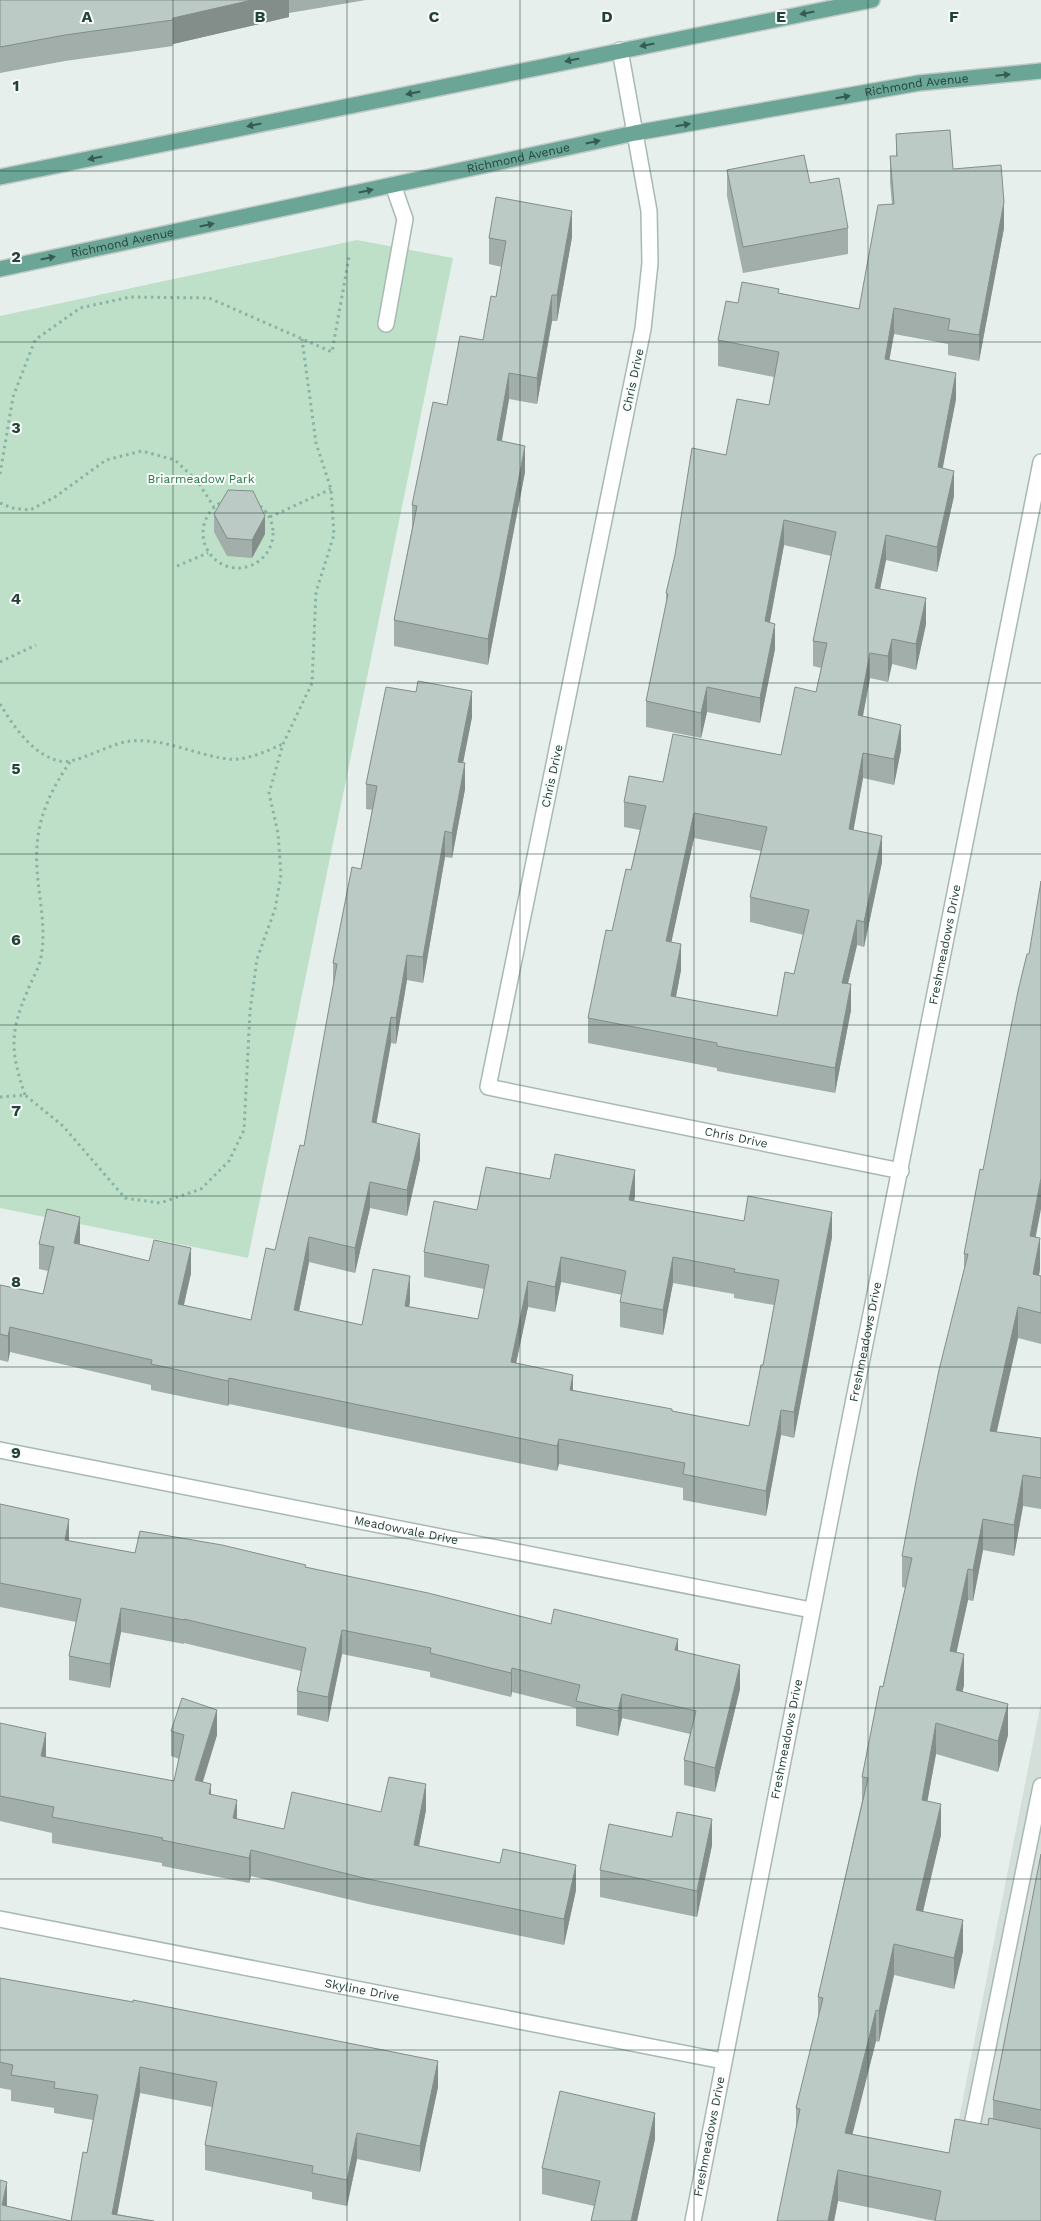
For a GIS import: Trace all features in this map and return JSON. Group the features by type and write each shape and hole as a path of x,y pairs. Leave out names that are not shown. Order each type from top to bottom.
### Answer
{"main road":[{"path":"0,177 872,0"},
{"name":"Richmond Avenue","path":"0,269 634,133 919,83 1041,71"}],"street":[{"name":"Chris Drive","path":"620,50 649,211 650,263 643,329 488,1087 901,1171"},
{"path":"386,324 405,219 393,185"},
{"name":"Freshmeadows Drive","path":"693,2221 811,1610 901,1171 1041,463"},
{"name":"Meadowvale Drive","path":"0,1450 811,1610"},
{"path":"997,2141 970,2135 1041,1786"},
{"name":"Skyline Drive","path":"0,1919 723,2061"}],"path":[{"path":"0,474 13,397 35,340 80,308 130,297 209,298 332,352 349,257"},
{"path":"70,762 58,779 43,810 37,847 42,926 41,958 16,1018 13,1048 17,1071 25,1095 63,1126 125,1198 160,1203 202,1189 229,1161 244,1130 250,1011 257,959 275,909 281,875 278,834 269,793 283,744 312,682 316,592 334,535 331,489 316,443 302,339"},
{"path":"0,503 12,508 30,510 55,497 106,460 142,451 175,460 198,482 214,507"},
{"path":"270,517 331,489"},
{"path":"237,497 249,500 260,505 270,517 274,534 272,544 267,554 257,563 244,568 231,568 218,563 208,553 203,540 206,516 224,500 237,497"},
{"path":"177,566 208,553"},
{"path":"0,662 36,645"},
{"path":"0,704 10,720 37,752 58,761 70,762 104,748 131,741 160,742 230,760 262,754 283,744"},
{"path":"0,1097 25,1095"}],"shaded area":[{"path":"1041,1703 1041,2221 939,2221 954,2144"}],"green space":[{"name":"Briarmeadow Park","path":"357,240 453,258 248,1258 0,1208 0,316"}],"building":[{"path":"0,0 252,0 173,18 173,20 65,35 0,47"},
{"path":"950,130 953,169 1001,165 1004,202 979,335 948,330 950,319 894,308 885,359 956,373 938,467 954,471 937,547 886,535 875,588 926,598 916,644 892,639 888,656 870,653 858,715 901,725 894,759 863,753 849,829 882,836 864,922 857,920 842,983 851,984 835,1068 717,1046 717,1043 588,1018 606,930 612,931 626,869 631,870 646,806 624,802 629,776 663,782 673,734 781,755 795,687 816,692 827,643 813,641 836,532 784,520 765,621 775,624 760,698 707,687 701,713 646,701 668,594 666,593 675,555 692,448 726,455 737,399 769,405 779,352 718,340 726,301 738,303 742,282 779,289 778,293 859,309 878,205 894,204 890,156 897,156 896,134","holes":["694,813 767,827 750,897 809,910 794,974 785,972 777,1016 671,996 681,944 666,941"]},
{"path":"804,155 810,183 839,178 848,228 743,247 727,170"},
{"path":"496,197 572,211 557,295 552,295 537,378 509,373 497,440 525,446 488,639 394,620 417,506 412,505 433,402 447,405 460,336 483,340 491,296 496,297 506,241 489,238"},
{"path":"228,490 253,491 265,516 252,540 227,538 214,514"},
{"path":"418,681 472,691 458,762 465,763 452,833 445,831 423,957 407,955 396,1018 391,1017 372,1122 420,1134 407,1190 370,1182 355,1248 309,1237 294,1310 362,1325 373,1269 410,1276 405,1306 478,1319 489,1265 424,1252 434,1201 477,1210 486,1167 550,1179 555,1154 635,1170 629,1200 744,1221 748,1196 832,1212 794,1412 781,1410 766,1491 683,1474 685,1463 559,1439 557,1446 229,1378 228,1381 151,1364 152,1360 10,1327 8,1336 0,1334 0,1285 43,1294 54,1247 39,1244 47,1209 80,1217 74,1243 149,1261 154,1240 191,1248 178,1304 251,1320 266,1248 275,1250 300,1145 304,1146 337,964 333,963 352,867 361,869 377,786 366,784 386,687 416,692","holes":["561,1257 626,1271 620,1302 663,1310 673,1257 735,1269 734,1272 779,1280 749,1426 570,1390 573,1375 511,1362 528,1281 555,1287"]},
{"path":"1041,881 1041,1178 1030,1236 1040,1238 1033,1274 1041,1276 1041,1313 1018,1307 990,1431 1041,1438 1041,1478 1023,1475 1014,1525 983,1519 973,1570 968,1569 950,1651 964,1654 956,1690 1008,1704 998,1741 936,1723 922,1800 941,1804 916,1910 963,1920 954,1958 894,1944 879,2011 876,2010 845,2133 949,2153 955,2119 988,2125 989,2118 1041,2129 1041,2221 935,2221 941,2191 838,2170 828,2221 777,2221 800,2109 796,2108 823,1998 818,1997 868,1778 862,1777 880,1686 883,1687 912,1558 902,1556 917,1476 939,1370 968,1254 964,1254 980,1169 983,1170 1018,991 1027,954 1029,954"},
{"path":"0,1504 69,1519 65,1540 135,1553 140,1531 222,1545 306,1565 305,1567 428,1593 551,1624 554,1609 678,1639 675,1650 740,1665 715,1768 684,1760 696,1711 622,1694 618,1711 576,1701 580,1685 512,1668 511,1673 430,1653 431,1648 342,1630 328,1697 297,1691 306,1648 184,1619 121,1608 110,1664 69,1656 81,1599 0,1583"},
{"path":"182,1698 217,1710 195,1780 211,1784 209,1794 237,1800 233,1818 284,1829 292,1792 381,1812 389,1777 426,1784 414,1845 500,1863 503,1849 576,1865 564,1919 368,1879 251,1850 249,1858 162,1840 163,1838 52,1817 54,1807 0,1796 0,1723 46,1733 41,1756 174,1781 184,1735 171,1731"},
{"path":"677,1812 712,1819 697,1891 600,1870 609,1824 672,1837"},
{"path":"1041,1854 1041,2110 993,2100"},
{"path":"0,1978 133,2002 133,2000 438,2061 420,2146 357,2133 347,2180 312,2173 313,2166 205,2145 217,2082 140,2067 112,2214 154,2221 71,2221 83,2152 87,2153 98,2095 54,2088 55,2082 11,2075 13,2065 0,2062"},
{"path":"560,2091 655,2113 631,2221 591,2221 600,2181 542,2168"},
{"path":"0,2180 7,2182 2,2205 71,2221 0,2221"}]}
